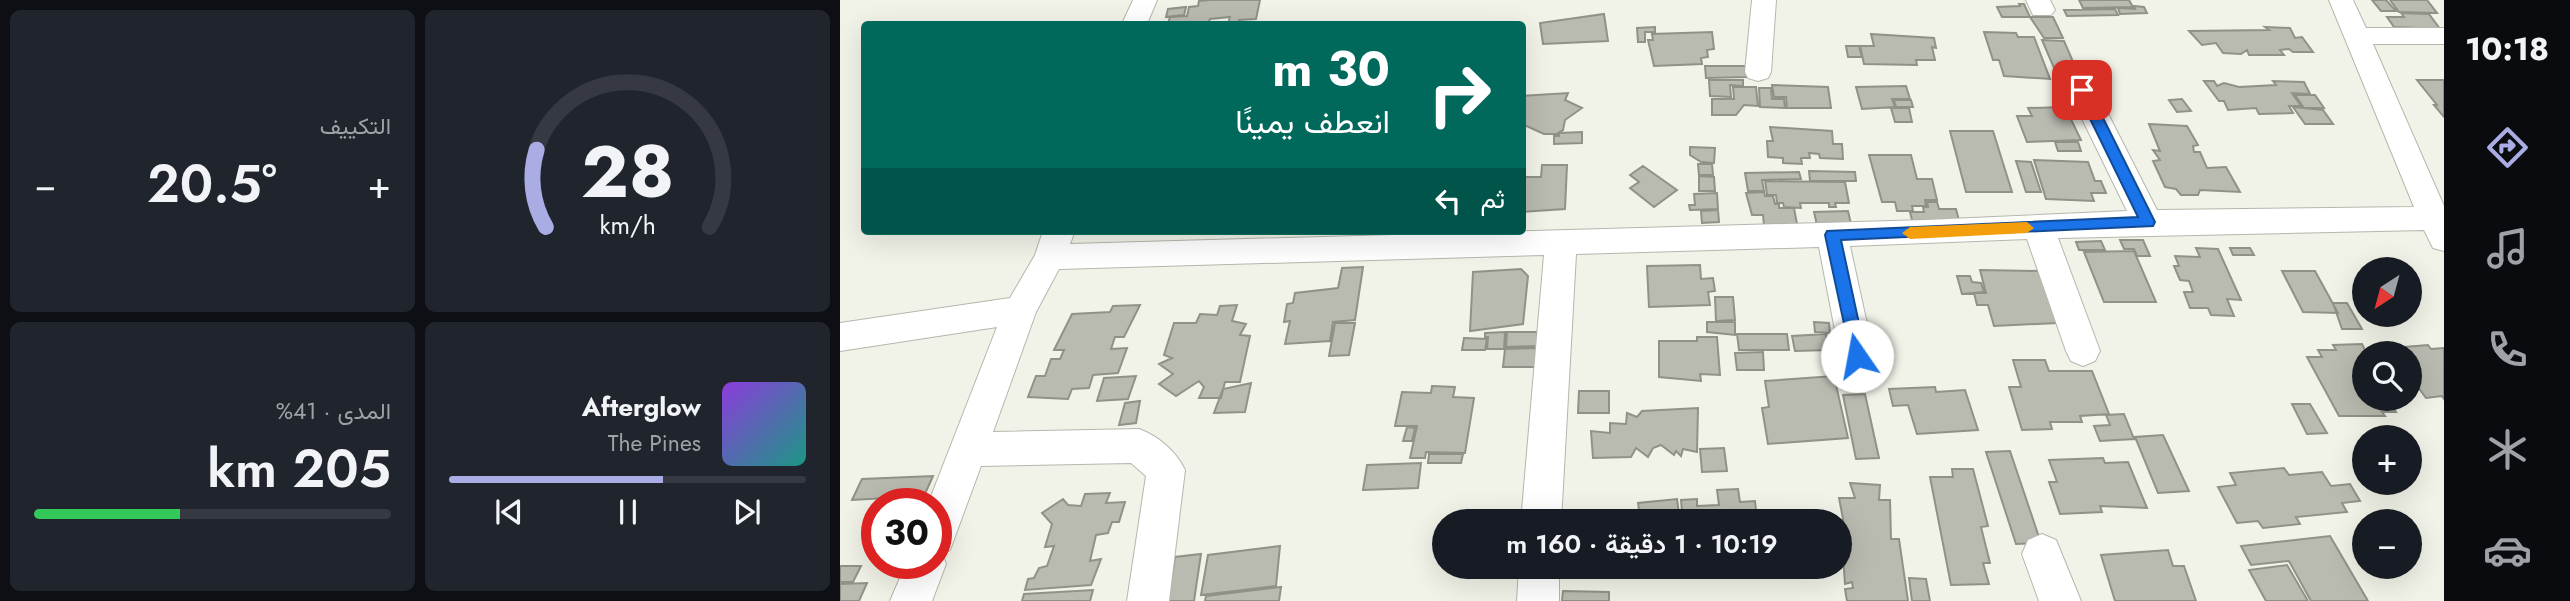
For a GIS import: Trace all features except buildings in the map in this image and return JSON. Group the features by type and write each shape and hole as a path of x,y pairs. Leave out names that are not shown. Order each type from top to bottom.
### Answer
{"street":[{"path":"1136,21 1144,0"},
{"path":"1758,72 1765,0"},
{"path":"952,495 1020,310 1054,244 1561,243 2148,222 2441,231 2359,36 2341,0"},
{"path":"2359,36 2444,36"},
{"path":"2082,90 2148,222"},
{"path":"2038,227 2083,351"},
{"path":"1832,235 1857,356"},
{"path":"1542,509 1561,243"},
{"path":"840,337 1020,310"},
{"path":"970,449 1139,446 1166,470 1148,601"},
{"path":"2042,554 2060,601"},
{"path":"911,601 920,579"},
{"path":"1538,601 1539,579"}],"slow traffic":[{"path":"1910,233 2027,228"}],"route":[{"path":"1857,356 1832,235 2148,222 2082,90"}]}
